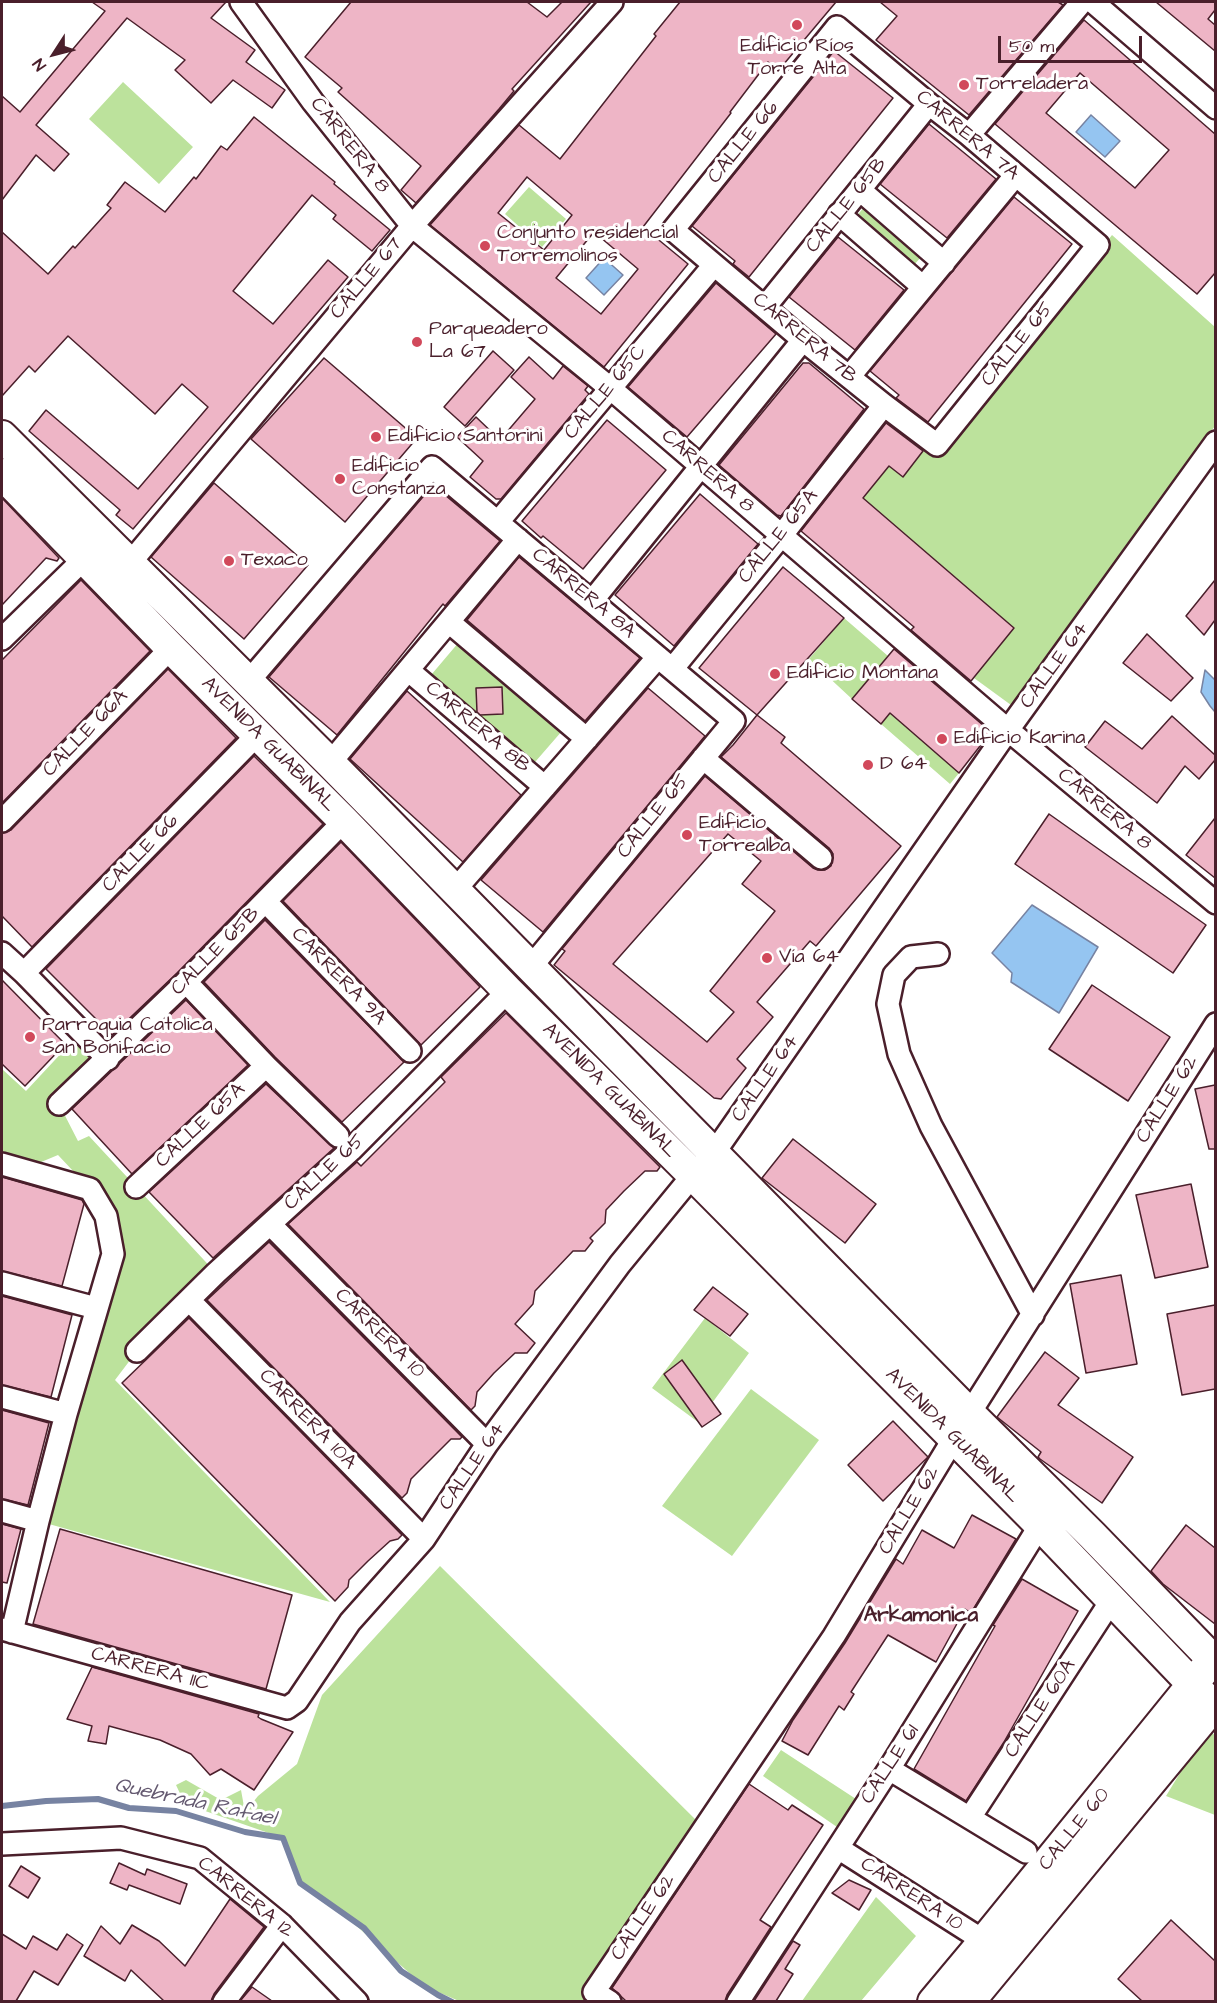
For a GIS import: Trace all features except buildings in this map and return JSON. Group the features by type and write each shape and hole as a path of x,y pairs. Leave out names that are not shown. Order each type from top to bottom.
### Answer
{"main road":[{"name":"AVENIDA GUABINAL","path":"2,436 330,763 714,1153 962,1426 1040,1525 1192,1685 1215,1706"},
{"name":"AVENIDA GUABINAL","path":"2,474 508,991 693,1175 962,1426 1100,1543 1214,1660"},
{"name":"CALLE 60","path":"933,2001 1214,1660"},
{"name":"CALLE 60","path":"969,2001 1215,1706"}],"street":[{"name":"CARRERA 8","path":"241,2 313,102 412,226 610,388 1008,730 1215,903"},
{"name":"CALLE 67","path":"130,563 412,226 612,2"},
{"path":"969,135 1082,2"},
{"path":"1093,2 1215,108"},
{"name":"CARRERA 7A","path":"837,27 1098,245"},
{"name":"CALLE 66","path":"674,230 837,27"},
{"name":"CALLE 65B","path":"765,307 929,104"},
{"path":"849,377 1015,176"},
{"path":"860,190 944,263"},
{"path":"839,214 923,287"},
{"name":"CARRERA 7B","path":"674,230 803,340 938,445"},
{"name":"CALLE 65","path":"938,445 1098,245"},
{"name":"CALLE 65C","path":"498,522 714,265"},
{"path":"592,602 803,340"},
{"name":"CALLE 65A","path":"454,891 587,739 666,663 781,536 884,405"},
{"name":"CALLE 64","path":"297,1701 350,1622 424,1539 487,1444 620,1264 693,1175 714,1153 1008,730 1215,442"},
{"name":"CARRERA 8A","path":"248,682 432,467 734,721"},
{"path":"330,763 518,539"},
{"path":"2,639 84,558"},
{"path":"448,622 587,739"},
{"name":"CALLE 66A","path":"2,820 171,648"},
{"name":"CARRERA 8B","path":"408,670 545,787"},
{"name":"CALLE 65","path":"530,968 734,721"},
{"name":"CALLE 66","path":"24,973 257,735"},
{"path":"703,758 821,858"},
{"name":"CALLE 65B","path":"59,1104 186,982 344,821"},
{"name":"CARRERA 9A","path":"266,902 410,1051"},
{"path":"2,952 108,1059"},
{"path":"938,954 911,957 894,975 888,1004 899,1054 931,1126 1033,1315"},
{"path":"186,982 266,1066 338,1136"},
{"name":"CALLE 65","path":"137,1351 216,1273 351,1149 508,991"},
{"name":"CALLE 62","path":"602,1997 834,1636 962,1426 1215,1024"},
{"name":"CALLE 65A","path":"136,1187 266,1066"},
{"path":"2,1164 90,1189 106,1216 113,1254 66,1414 7,1631"},
{"name":"CARRERA 10","path":"270,1224 487,1444"},
{"path":"2,1283 96,1308"},
{"name":"CARRERA 10A","path":"189,1300 424,1539"},
{"path":"2,1397 66,1414"},
{"path":"2,1511 38,1521"},
{"name":"CALLE 61","path":"738,2001 889,1769 1040,1525"},
{"name":"CALLE 60A","path":"971,1816 1111,1601"},
{"name":"CARRERA 11C","path":"7,1631 287,1708 297,1701"},
{"path":"889,1769 971,1816 1026,1852"},
{"name":"CARRERA 12","path":"2,1844 121,1838 200,1858 282,1924 357,2001"},
{"name":"CARRERA 10","path":"838,1848 984,1941"},
{"path":"224,2001 282,1924"}],"green space":[{"path":"123,82 193,147 159,184 89,119"},
{"path":"529,187 566,219 542,247 505,214"},
{"path":"870,200 928,249 907,273 850,224"},
{"path":"1112,235 1215,327 1215,426 1011,705 974,678 1014,628 863,499 889,465 903,476 926,447 939,453"},
{"path":"844,618 888,656 852,699 809,659"},
{"path":"459,642 562,731 529,769 426,681"},
{"path":"926,671 943,684 907,727 959,773 950,784 881,724"},
{"path":"81,1032 108,1059 59,1104 78,1141 89,1136 216,1273 137,1351 115,1380 330,1602 38,1521 113,1254 90,1189 58,1155 22,1170 2,1164 2,1069 26,1091"},
{"path":"705,1318 749,1353 698,1422 652,1388"},
{"path":"751,1389 819,1440 732,1556 662,1506"},
{"path":"440,1566 697,1821 589,2001 459,2001 424,1986 343,1914 300,1883 283,1838 185,1804 176,1785 186,1780 221,1800 241,1790 245,1812 258,1796 297,1764 322,1695"},
{"path":"1208,1727 1215,1736 1215,1815 1166,1796"},
{"path":"781,1750 856,1799 837,1827 763,1776"},
{"path":"876,1897 916,1936 861,2001 802,2001"}],"water":[{"path":"1091,115 1120,141 1105,157 1076,132"},
{"path":"604,258 623,275 604,295 586,278"},
{"path":"1205,670 1215,680 1215,712 1201,692"},
{"path":"1032,905 1098,947 1059,1013 1011,982 1012,973 992,953"}],"waterway":[{"name":"Quebrada Rafael","path":"2,1806 98,1799 129,1808 176,1811 245,1832 283,1838 300,1883 364,1928 401,1971 452,2002"}],"place":[{"name":"Edificio Ríos Torre Alta","path":"797,25"},
{"name":"Torreladera","path":"964,85"},
{"name":"Conjunto residencial Torremolinos","path":"485,246"},
{"name":"Parqueadero La 67","path":"417,342"},
{"name":"Edificio Santorini","path":"376,437"},
{"name":"Edificio Constanza","path":"340,479"},
{"name":"Texaco","path":"229,561"},
{"name":"Edificio Montana","path":"775,674"},
{"name":"Edificio Karina","path":"942,739"},
{"name":"D 64","path":"868,765"},
{"name":"Edificio Torrealba","path":"687,835"},
{"name":"Vía 64","path":"767,958"},
{"name":"Parroquia Catolica San Bonifacio","path":"30,1037"}],"district":[{"name":"Arkamonica","path":"921,1617"}]}
